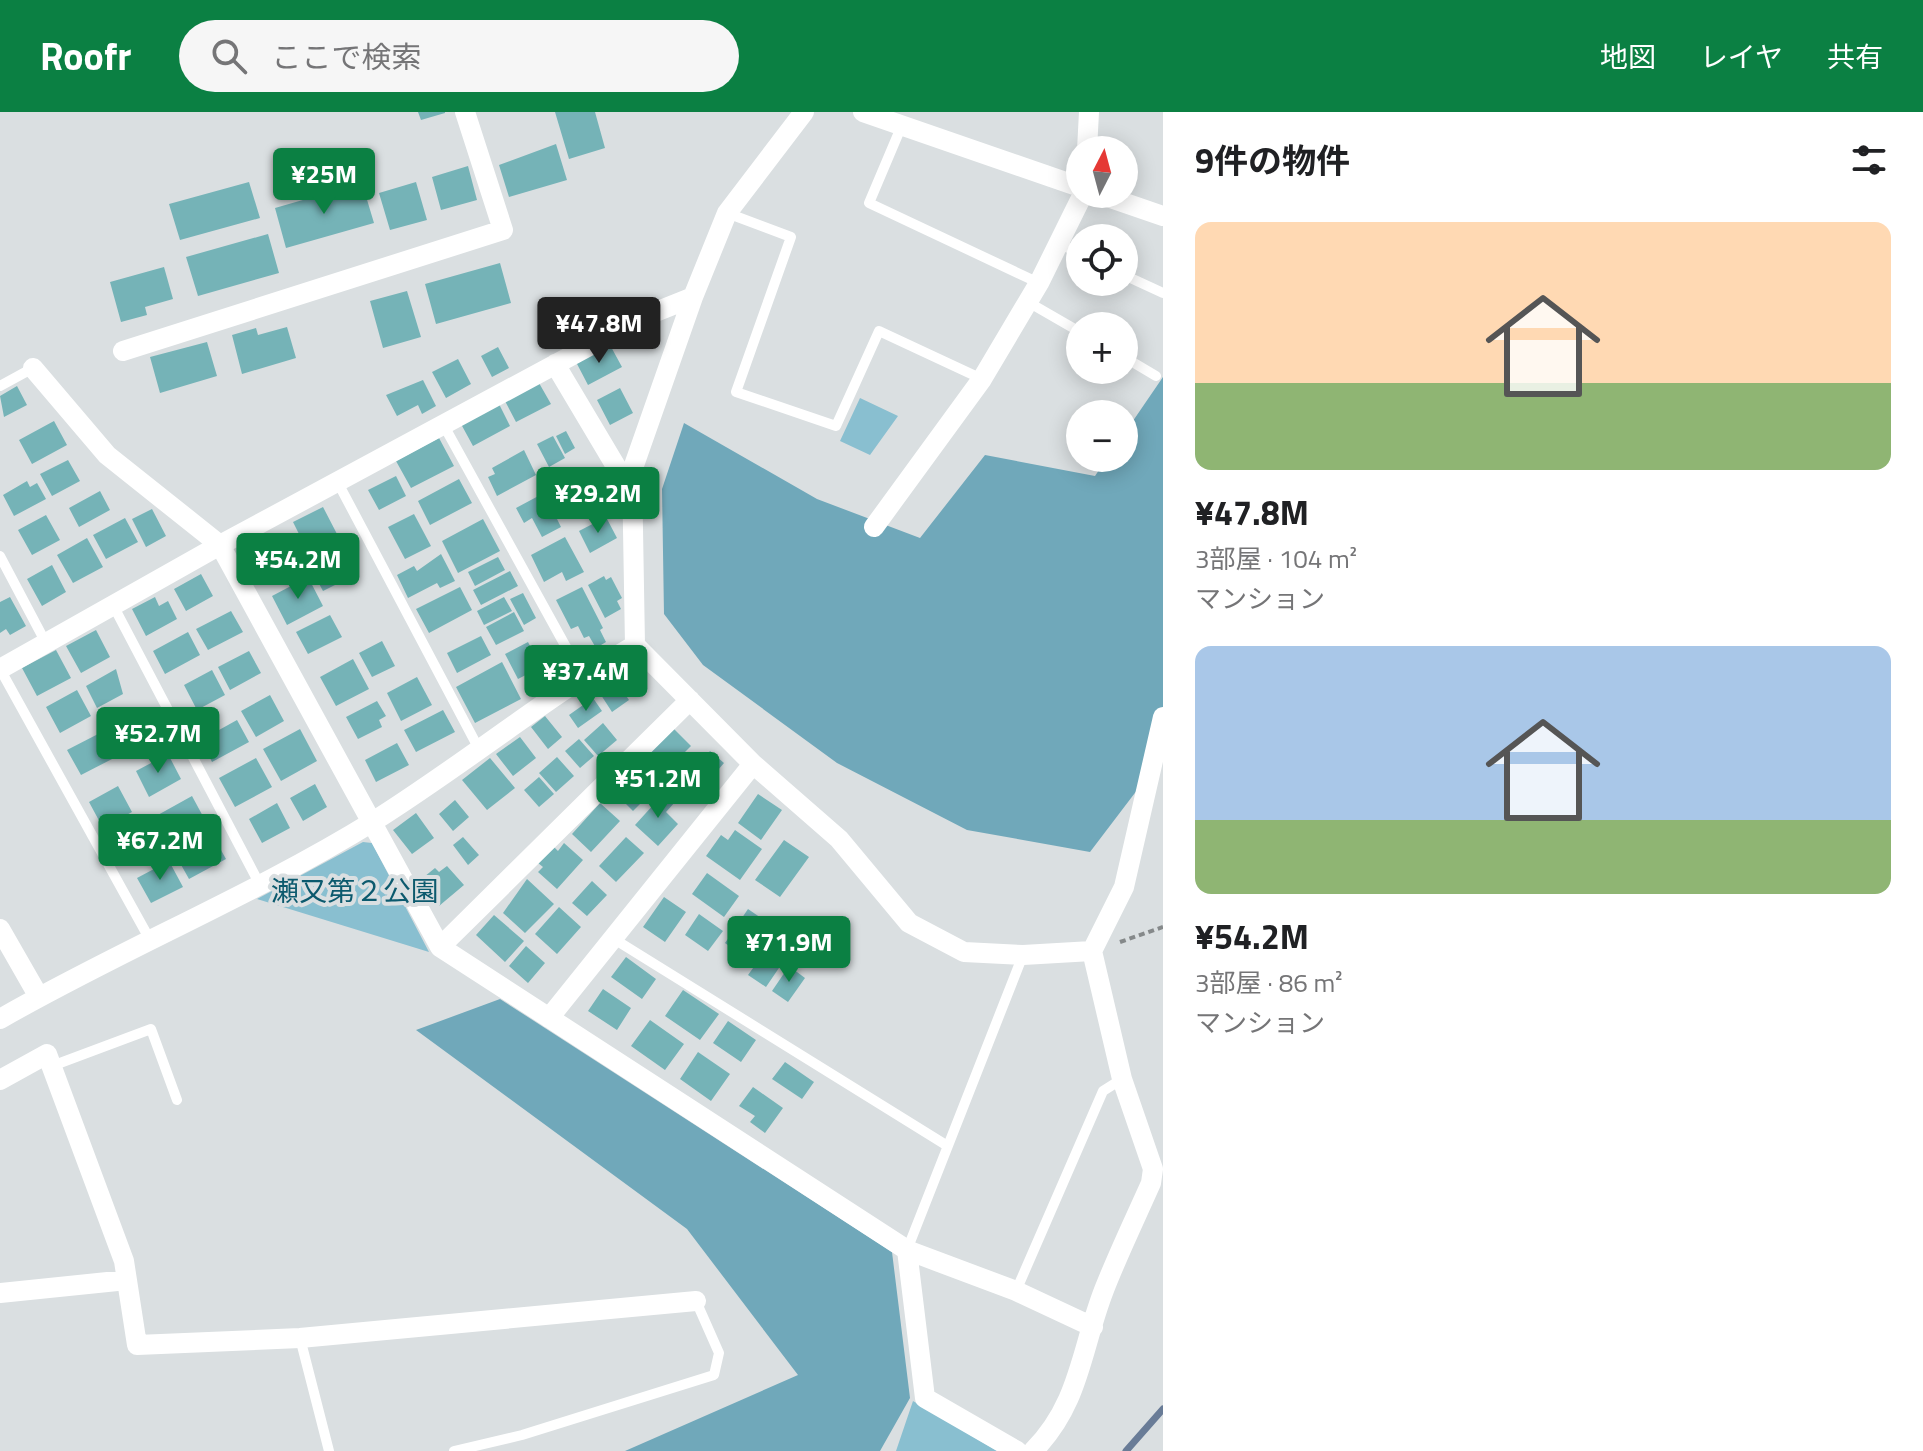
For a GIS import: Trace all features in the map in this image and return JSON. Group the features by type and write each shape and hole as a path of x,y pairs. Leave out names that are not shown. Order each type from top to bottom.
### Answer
{"street":[{"path":"123,351 503,230 465,112"},
{"path":"804,112 727,213 693,297 632,471 635,645 753,764 839,839 909,923 964,952 1023,955 1092,951"},
{"path":"863,112 1066,182"},
{"path":"1088,136 1089,112"},
{"path":"1138,207 1163,216"},
{"path":"874,527 982,379 1039,283 1076,208"},
{"path":"0,669 443,424 643,317 693,297"},
{"path":"555,364 633,495"},
{"path":"33,368 107,455 220,545 440,947 907,1250 1016,1291 1093,1327"},
{"path":"0,1019 372,822 480,751 582,676 635,645"},
{"path":"440,947 690,700"},
{"path":"1033,1451 1047,1437 1071,1399 1103,1292 1151,1183 1153,1169 1122,1079 1092,951 1124,887 1163,717"},
{"path":"549,1018 753,764"},
{"path":"0,929 39,997"},
{"path":"0,1080 47,1054 124,1261 137,1345 300,1338 696,1301"},
{"path":"907,1250 925,1398 1017,1451"},
{"path":"0,1293 127,1280"}],"lane":[{"path":"902,125 869,203 1039,283"},
{"path":"727,213 791,237 736,392 836,426 879,331 982,379"},
{"path":"1059,243 1066,247"},
{"path":"1138,281 1163,293"},
{"path":"1028,302 1066,324"},
{"path":"1138,365 1156,376"},
{"path":"0,386 33,368"},
{"path":"443,424 582,676"},
{"path":"337,481 480,751"},
{"path":"0,556 47,645"},
{"path":"114,607 259,883"},
{"path":"0,669 149,938"},
{"path":"614,939 946,1145"},
{"path":"907,1250 1023,955"},
{"path":"52,1066 151,1029 177,1100"},
{"path":"1016,1291 1103,1091 1122,1079"},
{"path":"454,1451 522,1435 714,1375 719,1353 696,1301"},
{"path":"300,1338 329,1451"}],"path":[{"path":"1092,951 1163,927"}],"green space":[{"path":"860,398 898,416 870,455 840,441"},
{"name":"瀬又第２公園","path":"363,842 372,843 429,952 257,899"},
{"path":"913,1401 997,1451 896,1451"}],"shaded area":[{"path":"1163,377 1163,756 1090,852 967,830 837,763 703,665 664,614 662,489 684,423 817,499 920,538 985,455 1095,476 1098,472 1138,472 1138,414"},
{"path":"500,999 892,1252 910,1398 880,1451 625,1451 798,1375 687,1229 416,1030"}],"building":[{"path":"418,112 445,112 445,113 421,120"},
{"path":"555,112 595,112 605,148 569,159"},
{"path":"556,144 567,180 509,197 499,165"},
{"path":"468,166 477,200 441,210 432,177"},
{"path":"249,182 260,218 180,240 169,204"},
{"path":"416,182 427,220 390,230 379,193"},
{"path":"362,183 374,223 286,248 275,208"},
{"path":"268,234 279,273 198,296 186,257"},
{"path":"500,263 511,303 436,324 425,284"},
{"path":"164,267 173,299 145,307 147,315 121,322 110,282"},
{"path":"407,291 421,337 383,348 370,301"},
{"path":"287,327 296,358 242,374 232,335 256,328 258,335"},
{"path":"207,342 217,376 160,393 150,357"},
{"path":"610,345 622,367 588,385 576,362"},
{"path":"498,347 509,368 492,377 481,356"},
{"path":"458,359 471,384 446,398 432,372"},
{"path":"423,380 436,406 422,414 418,405 397,416 386,395"},
{"path":"539,383 551,404 516,422 505,401"},
{"path":"17,386 27,405 4,417 0,396"},
{"path":"620,388 633,413 610,425 597,400"},
{"path":"499,404 510,426 473,446 461,424"},
{"path":"54,421 67,445 32,464 19,440"},
{"path":"566,431 575,448 565,454 556,436"},
{"path":"553,436 565,458 549,467 537,444"},
{"path":"439,438 454,466 411,488 396,461"},
{"path":"524,450 536,475 497,496 488,477 495,474 492,468"},
{"path":"68,460 80,481 52,496 40,474"},
{"path":"396,476 406,496 379,510 368,490"},
{"path":"459,479 472,503 430,525 418,501"},
{"path":"27,481 30,487 37,483 46,499 14,516 3,495"},
{"path":"100,491 110,510 79,527 69,508"},
{"path":"544,493 561,527 542,537 532,518 524,523 516,508"},
{"path":"323,507 337,534 307,550 293,522"},
{"path":"152,509 166,536 146,547 132,519"},
{"path":"414,514 431,546 405,559 388,527"},
{"path":"46,515 60,540 32,555 18,530"},
{"path":"606,517 617,538 590,553 579,531"},
{"path":"125,518 138,542 106,559 93,535"},
{"path":"483,519 500,551 458,573 442,541"},
{"path":"276,534 294,568 273,579 254,544"},
{"path":"565,537 584,572 566,581 562,572 544,582 531,555"},
{"path":"87,538 103,567 73,583 57,555"},
{"path":"347,550 359,573 323,591 311,569"},
{"path":"441,554 455,581 440,588 437,583 408,598 397,575 414,566 417,571"},
{"path":"498,557 505,570 475,586 468,572"},
{"path":"52,565 66,592 42,606 27,579"},
{"path":"510,571 518,586 481,605 473,590"},
{"path":"201,574 213,596 186,611 174,589"},
{"path":"604,576 606,580 611,577 622,598 617,601 621,609 605,618 588,585"},
{"path":"308,577 323,606 287,625 272,596"},
{"path":"460,587 472,610 429,633 416,609"},
{"path":"582,587 603,628 600,630 606,642 596,648 589,636 584,638 578,626 571,629 556,600"},
{"path":"523,593 536,618 524,625 510,599"},
{"path":"10,597 26,626 10,635 6,629 0,633 0,602"},
{"path":"155,597 159,606 168,601 177,619 146,636 132,609"},
{"path":"504,597 512,611 484,625 477,611"},
{"path":"231,611 243,632 208,650 196,629"},
{"path":"514,612 524,631 496,645 486,627"},
{"path":"330,615 342,637 308,654 296,632"},
{"path":"96,630 110,657 81,673 66,646"},
{"path":"188,632 200,655 165,674 153,651"},
{"path":"481,636 491,655 457,673 447,653"},
{"path":"382,641 395,666 372,677 359,653"},
{"path":"528,642 532,650 538,647 547,664 518,679 505,654"},
{"path":"56,650 71,678 37,696 22,668"},
{"path":"249,651 261,673 230,690 218,667"},
{"path":"353,659 369,689 336,706 320,677"},
{"path":"502,662 521,699 475,723 456,687"},
{"path":"116,669 123,694 97,708 86,686"},
{"path":"212,670 225,695 197,710 184,685"},
{"path":"417,677 432,705 401,721 387,693"},
{"path":"631,679 640,691 631,697 622,685"},
{"path":"618,684 629,700 612,712 601,695"},
{"path":"77,690 91,716 60,733 46,707"},
{"path":"270,695 284,721 256,737 241,711"},
{"path":"593,698 602,711 578,728 569,715"},
{"path":"377,701 386,716 379,720 382,727 358,739 346,717"},
{"path":"145,707 162,738 124,759 107,728"},
{"path":"443,710 455,732 416,752 404,730"},
{"path":"545,716 562,737 548,749 531,727"},
{"path":"237,720 249,742 212,762 201,740"},
{"path":"603,723 617,740 598,756 584,740"},
{"path":"673,728 691,746 666,771 648,752"},
{"path":"300,729 317,761 281,781 263,749"},
{"path":"100,733 114,758 81,775 67,750"},
{"path":"520,737 536,758 513,776 496,754"},
{"path":"579,739 594,756 580,768 565,751"},
{"path":"397,743 409,765 376,782 365,760"},
{"path":"710,751 724,763 700,791 686,780"},
{"path":"168,754 181,779 149,797 136,771"},
{"path":"557,757 574,776 556,792 539,773"},
{"path":"641,757 664,780 633,811 610,788"},
{"path":"256,758 272,787 235,807 219,778"},
{"path":"490,758 515,788 487,810 462,780"},
{"path":"539,777 554,794 539,807 524,790"},
{"path":"315,784 327,807 303,821 290,798"},
{"path":"118,786 132,812 103,828 89,802"},
{"path":"665,792 676,801 666,812 678,824 658,846 635,825"},
{"path":"758,794 782,810 761,840 738,823"},
{"path":"192,796 205,820 169,840 156,816"},
{"path":"455,800 469,817 453,831 439,814"},
{"path":"277,803 290,828 262,843 249,819"},
{"path":"600,803 620,821 591,852 572,834"},
{"path":"416,813 434,838 412,854 393,830"},
{"path":"149,819 159,838 120,859 110,840"},
{"path":"735,830 762,849 740,880 706,856 721,835 728,840"},
{"path":"212,834 226,859 189,879 175,854"},
{"path":"463,837 479,855 468,865 453,845"},
{"path":"626,837 644,853 616,882 599,866"},
{"path":"784,840 809,857 780,897 755,880"},
{"path":"564,843 583,860 557,889 538,872 543,867 538,863 553,846 558,851"},
{"path":"169,861 183,887 151,903 137,878"},
{"path":"447,866 464,885 439,906 419,881 435,868 439,872"},
{"path":"707,873 739,896 724,917 692,894"},
{"path":"527,879 554,904 525,933 503,913"},
{"path":"592,881 607,895 587,916 572,903"},
{"path":"664,897 686,912 665,942 643,927"},
{"path":"559,907 581,927 557,954 535,934"},
{"path":"748,909 764,920 740,954 725,943"},
{"path":"699,914 723,931 708,951 685,935"},
{"path":"494,915 524,941 505,962 476,935"},
{"path":"786,923 804,936 788,958 769,946"},
{"path":"526,946 545,963 528,983 509,966"},
{"path":"766,950 783,962 766,987 748,975"},
{"path":"626,957 656,979 642,999 611,977"},
{"path":"789,966 805,978 788,1002 772,991"},
{"path":"603,989 631,1008 617,1030 588,1011"},
{"path":"683,990 719,1014 700,1040 665,1016"},
{"path":"650,1020 684,1044 665,1070 631,1046"},
{"path":"728,1021 756,1040 741,1062 713,1043"},
{"path":"698,1052 730,1074 711,1101 680,1079"},
{"path":"785,1062 814,1082 802,1099 772,1079"},
{"path":"753,1087 783,1108 765,1133 750,1122 755,1116 739,1106"}],"waterway":[{"path":"1126,1451 1163,1409"}]}
